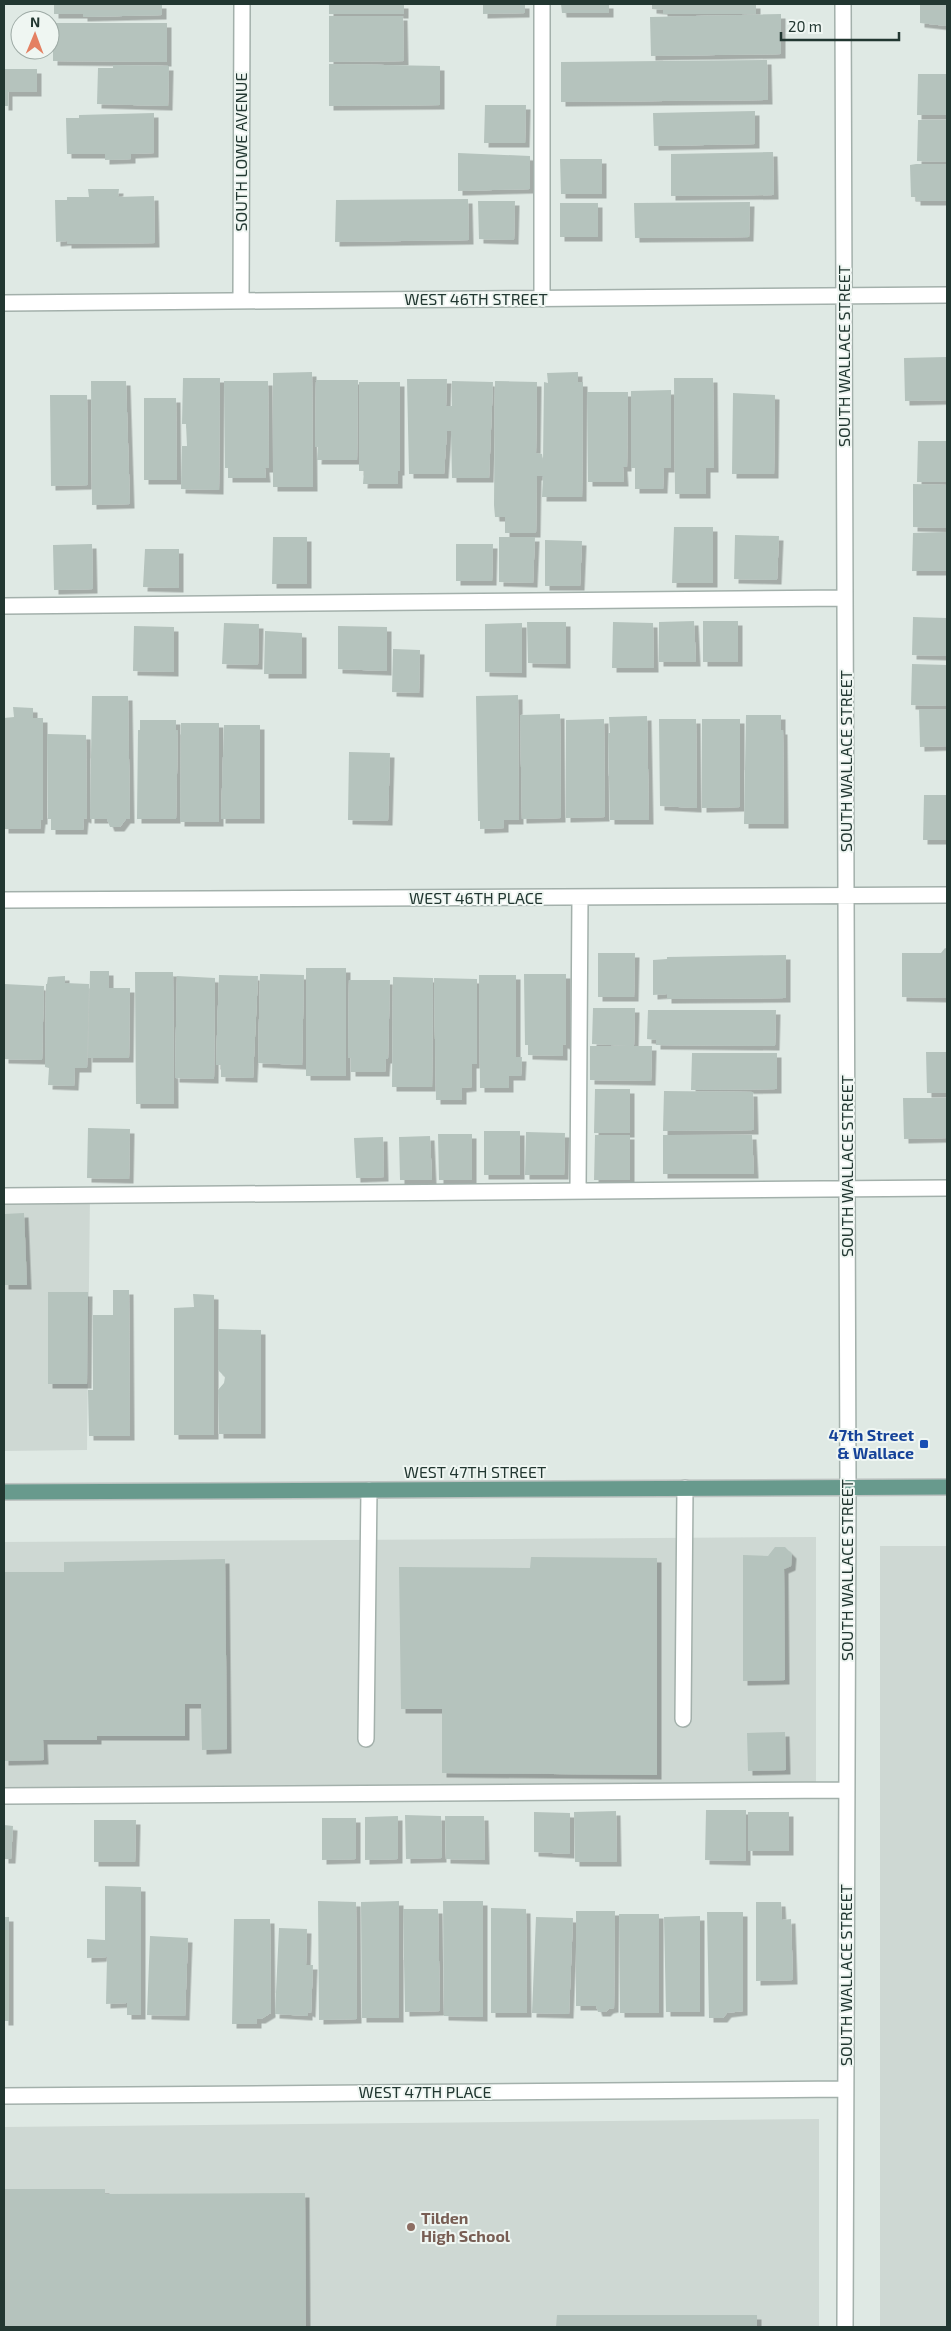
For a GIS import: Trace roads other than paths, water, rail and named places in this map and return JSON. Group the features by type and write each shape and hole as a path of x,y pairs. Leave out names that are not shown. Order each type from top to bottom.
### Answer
{"main road":[{"name":"WEST 47TH STREET","path":"4,1492 947,1487"}],"street":[{"name":"SOUTH LOWE AVENUE","path":"241,301 242,4"},
{"path":"542,4 542,299"},
{"name":"SOUTH WALLACE STREET","path":"844,4 848,1487 845,2327"},
{"name":"WEST 46TH STREET","path":"4,303 947,295"},
{"path":"4,606 845,598"},
{"name":"WEST 46TH PLACE","path":"4,900 947,895"},
{"path":"578,1191 580,897"},
{"path":"4,1196 947,1188"},
{"path":"683,1719 684,1488"},
{"path":"366,1740 369,1490"},
{"path":"4,1796 847,1790"},
{"name":"WEST 47TH PLACE","path":"4,2096 845,2089"}],"place":[{"name":"47th Street & Wallace","path":"924,1444"},
{"name":"Tilden High School","path":"411,2227"}]}
